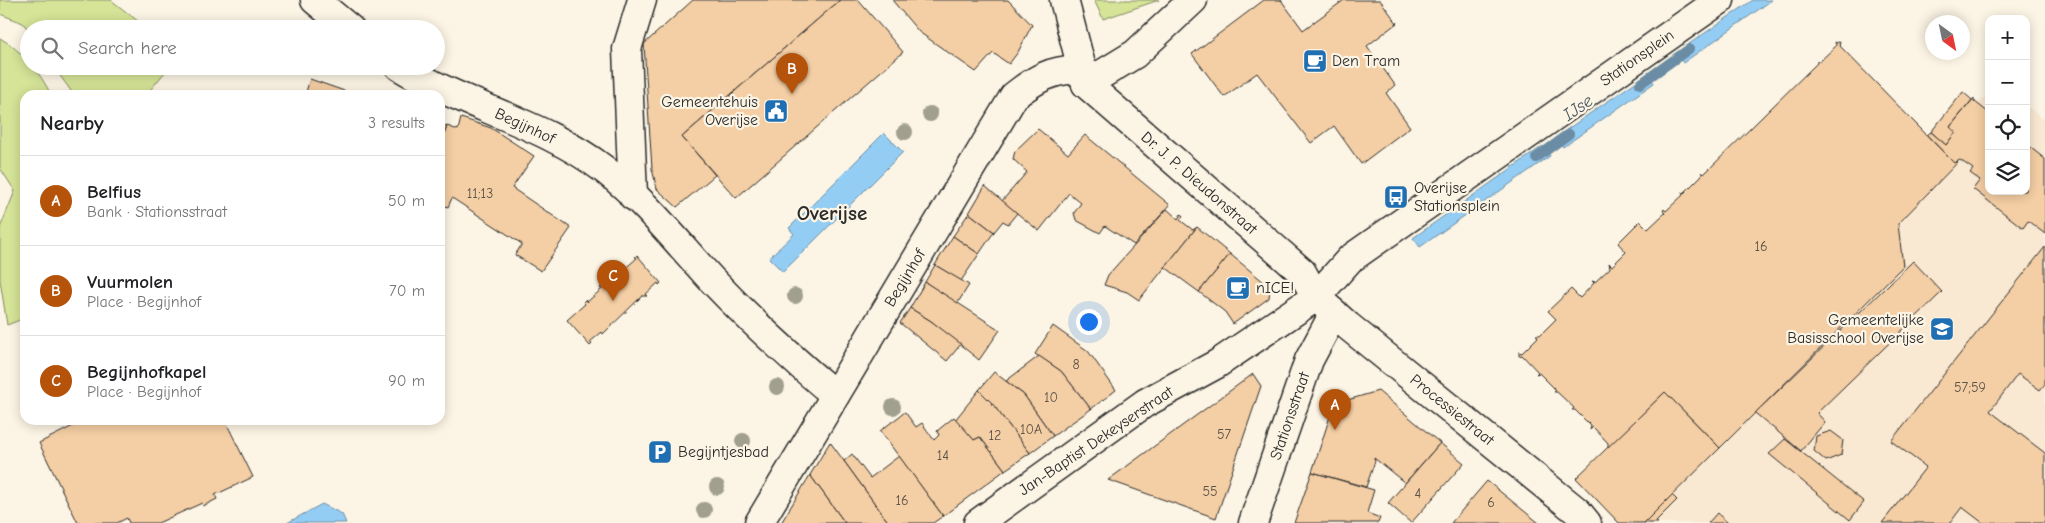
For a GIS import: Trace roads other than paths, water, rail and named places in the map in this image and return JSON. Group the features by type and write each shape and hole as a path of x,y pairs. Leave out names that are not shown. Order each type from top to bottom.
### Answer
{"street":[{"path":"315,0 339,20"},
{"path":"633,196 627,48 642,0"},
{"path":"1064,0 1068,9 1083,77 1135,54 1193,0"},
{"name":"Stationsplein","path":"1325,305 1350,259 1720,0"},
{"name":"Begijnhof","path":"758,523 1014,96 1033,81 1046,74 1068,69 1083,77"},
{"name":"Begijnhof","path":"413,75 445,90"},
{"name":"Dr. J. P. Dieudonstraat","path":"1083,77 1302,272 1325,305"},
{"name":"Begijnhof","path":"445,90 544,134 581,154 616,179 751,322 835,395"},
{"name":"Processiestraat","path":"1325,305 1578,512 1587,523"},
{"name":"Jan-Baptist Dekeyserstraat","path":"978,523 1145,403 1325,305"},
{"name":"Stationsstraat","path":"1253,523 1309,360 1325,305"}],"water":[{"path":"1753,0 1772,0 1683,63 1676,53"},
{"path":"1647,74 1654,83 1563,147 1556,137"},
{"path":"884,133 903,152 783,272 769,258 794,234 789,228"},
{"path":"1543,146 1550,156 1420,247 1413,238"},
{"path":"322,504 342,514 346,523 287,523"}],"waterway":[{"name":"IJse","path":"1640,84 1689,49"},
{"name":"IJse","path":"1536,158 1569,134"}],"place":[{"name":"Den Tram","path":"1315,61"},
{"name":"Vuurmolen","path":"792,94"},
{"name":"Gemeentehuis Overijse","path":"776,111"},
{"name":"Overijse Stationsplein","path":"1396,197"},
{"name":"nICE!","path":"1238,288"},
{"name":"Begijnhofkapel","path":"613,301"},
{"name":"Gemeentelijke Basisschool Overijse","path":"1942,329"},
{"name":"Belfius","path":"1335,430"},
{"name":"Begijntjesbad","path":"660,452"}],"district":[{"name":"Overijse","path":"832,213"}]}
